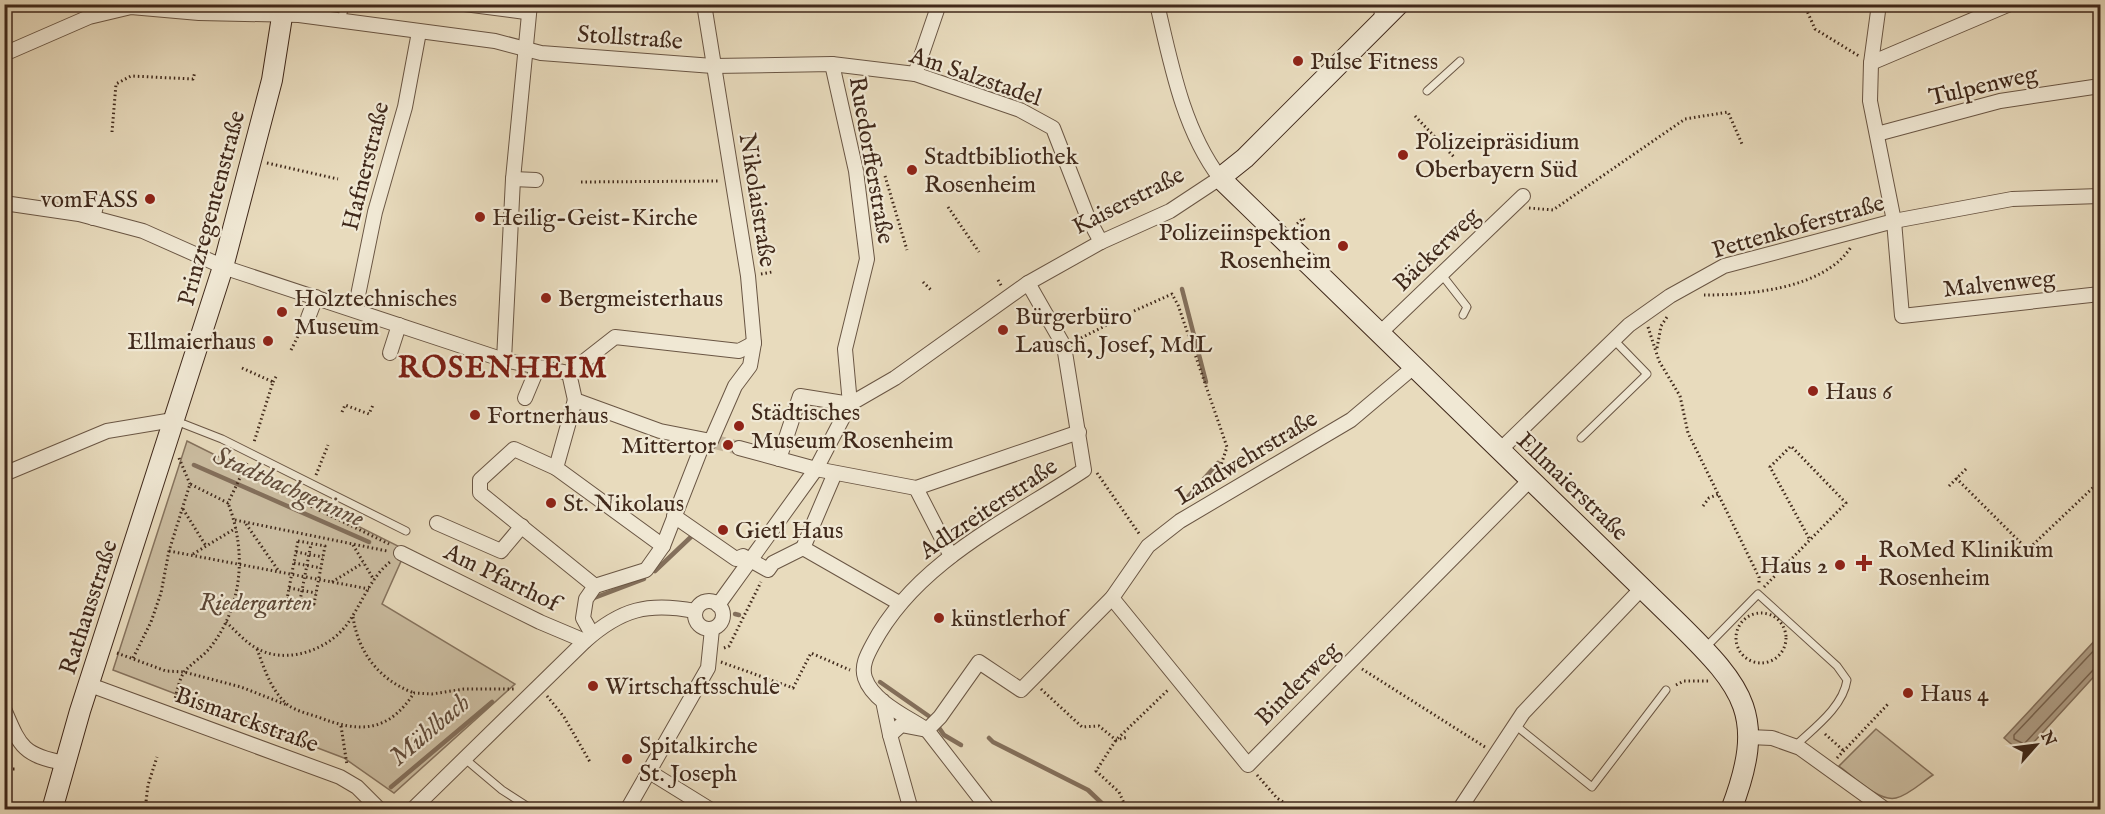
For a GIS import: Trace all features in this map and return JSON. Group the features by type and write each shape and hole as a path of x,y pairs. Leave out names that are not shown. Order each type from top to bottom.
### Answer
{"street":[{"name":"Nikolaistraße","path":"704,4 748,276 754,343"},
{"path":"915,74 939,4"},
{"path":"1157,4 1174,79 1203,155 1220,178"},
{"name":"Kaiserstraße","path":"850,404 895,378 1028,283 1101,243 1170,211 1220,178 1245,158 1378,14 1398,4"},
{"path":"1879,4 1870,63 1870,101 1894,221"},
{"path":"1870,63 2010,4"},
{"name":"Stollstraße","path":"4,54 86,11 131,8 199,13 284,9 340,22 495,41 527,50 713,66 832,64"},
{"name":"Prinzregentenstraße","path":"173,420 197,355 226,256 272,80 284,9"},
{"path":"504,360 513,179 530,10"},
{"name":"Hafnerstraße","path":"355,310 375,212 405,107 419,32"},
{"name":"Am Salzstadel","path":"832,64 915,74 1020,110 1053,128 1088,218 1101,243"},
{"name":"Ruedorfferstraße","path":"832,64 856,171 867,259 845,349 850,404"},
{"name":"Tulpenweg","path":"1877,134 2000,101 2100,86"},
{"name":"Ellmaierstraße","path":"1220,178 1705,649 1726,674 1744,708 1749,737 1744,775 1731,810"},
{"path":"513,179 536,180"},
{"name":"Pettenkoferstraße","path":"1500,450 1613,339 1642,315 1687,286 1724,266 1894,221 2012,199 2100,196"},
{"name":"Bäckerweg","path":"1380,333 1519,200"},
{"path":"93,218 97,202"},
{"path":"4,203 93,218 143,231 215,263"},
{"name":"Malvenweg","path":"1894,221 1902,316 2100,294"},
{"path":"229,269 504,360 569,373 615,337 739,351 754,343"},
{"path":"1028,283 1065,346"},
{"path":"308,318 316,297"},
{"path":"390,353 399,325"},
{"path":"576,400 660,431 711,441 735,386 750,366 754,343"},
{"name":"Adlzreiterstraße","path":"864,677 863,666 867,655 898,603 951,556 1083,463 1065,346"},
{"name":"Landwehrstraße","path":"1031,680 1112,598 1148,546 1180,522 1351,420 1415,366"},
{"path":"525,398 538,367"},
{"path":"556,468 570,413 576,400 569,373"},
{"path":"718,605 816,469 850,404 800,396 779,459"},
{"path":"4,474 107,431 173,420"},
{"name":"Rathausstraße","path":"52,810 64,763 173,420"},
{"path":"739,448 816,469 916,488 1079,432"},
{"path":"588,638 583,618 586,599 595,586 646,570 663,546 704,441"},
{"path":"595,586 480,493 480,480 514,449 556,468 663,546"},
{"path":"674,516 736,559 743,555 768,570 773,563 803,548 835,472"},
{"name":"Binderweg","path":"1112,598 1248,765 1530,480"},
{"path":"916,488 951,556"},
{"path":"437,523 501,551 522,526"},
{"path":"803,548 898,603"},
{"name":"Am Pfarrhof","path":"396,549 540,622 588,638"},
{"path":"1459,810 1523,713 1642,588"},
{"path":"412,810 588,638 612,618 635,610 654,607 695,611 705,602 718,605"},
{"path":"695,611 697,623 704,628 712,629 723,619 718,605"},
{"path":"627,810 716,654 712,629"},
{"path":"890,735 901,725 933,723 979,662 1021,690 1031,680"},
{"path":"864,677 883,701 911,810"},
{"name":"Bismarckstraße","path":"90,685 350,782 380,810"},
{"path":"883,701 933,723 989,810"},
{"path":"4,709 8,726 29,753 39,758 64,763"},
{"path":"1749,737 1772,738 1795,746 1886,810"},
{"path":"648,771 711,810"}],"lane":[{"path":"340,22 346,4"},
{"path":"437,4 530,10"},
{"path":"1427,91 1460,61"},
{"path":"1442,275 1467,307 1463,315"},
{"path":"1581,438 1647,374 1613,339"},
{"path":"173,420 222,439 406,531"},
{"path":"1705,649 1758,594 1837,666 1848,680 1846,691 1837,704 1795,746"},
{"path":"1515,725 1592,787 1666,690"},
{"path":"464,758 502,790 533,810"}],"path":[{"path":"1804,4 1815,29 1870,63"},
{"path":"112,132 116,84 131,76 193,79 195,72"},
{"path":"1519,200 1533,210 1553,210 1685,119 1728,111 1742,144"},
{"path":"1415,116 1455,158"},
{"path":"262,162 338,179"},
{"path":"885,176 907,250"},
{"path":"581,182 732,182"},
{"path":"948,207 979,252"},
{"path":"1696,295 1755,294 1812,277 1830,270 1843,259 1861,231"},
{"path":"923,282 932,291"},
{"path":"1134,311 1172,294 1227,447 1220,468 1194,498"},
{"path":"1657,349 1661,326 1670,312"},
{"path":"1642,315 1657,349 1659,361 1680,396 1688,433 1759,577 1758,594"},
{"path":"1065,346 1113,322"},
{"path":"291,350 298,336"},
{"path":"242,368 273,382"},
{"path":"228,503 251,454 277,375"},
{"path":"342,412 345,405 369,414 372,405"},
{"path":"312,484 328,445"},
{"path":"1758,594 1846,503 1791,446 1770,467 1810,540"},
{"path":"170,715 184,672 209,648 226,622 238,584 240,564 237,528 228,503 190,484 175,450"},
{"path":"1083,463 1092,465 1148,546"},
{"path":"1949,486 1968,467"},
{"path":"241,475 396,549"},
{"path":"1956,478 2028,550"},
{"path":"2020,557 2100,481"},
{"path":"134,658 151,622 169,550 190,484"},
{"path":"1703,506 1709,498 1719,494"},
{"path":"183,508 206,546"},
{"path":"234,520 352,544 396,549"},
{"path":"245,523 279,572"},
{"path":"191,555 237,528"},
{"path":"298,541 311,544 325,546 314,604 287,599 298,541"},
{"path":"300,601 311,544"},
{"path":"352,544 374,580"},
{"path":"226,622 257,649 287,655 308,652 335,638 353,615 396,549"},
{"path":"169,550 369,589"},
{"path":"296,552 323,557"},
{"path":"294,563 321,568"},
{"path":"332,582 363,563"},
{"path":"716,654 729,646 768,570"},
{"path":"289,588 316,593"},
{"path":"1762,613 1773,616 1783,625 1787,636 1785,649 1777,659 1765,664 1752,663 1742,656 1736,645 1736,633 1741,622 1750,615 1762,613"},
{"path":"353,615 356,634 370,660 402,688 414,693 432,694 464,689 538,687 555,703 590,762"},
{"path":"257,649 265,673 289,706"},
{"path":"113,652 134,658 158,669 184,672 241,687 341,726 361,728 376,726 394,717 414,693"},
{"path":"716,654 793,688 811,653 864,677"},
{"path":"1350,661 1496,754"},
{"path":"1666,690 1684,681 1708,682 1726,674"},
{"path":"1031,680 1082,727 1099,726 1116,740"},
{"path":"1127,810 1119,792 1096,771 1116,740 1179,680"},
{"path":"1828,768 1889,703"},
{"path":"341,726 350,782"},
{"path":"1116,740 1128,737"},
{"path":"145,810 148,785 157,757"},
{"path":"1248,765 1277,798 1295,810"},
{"path":"4,770 15,770"}],"green space":[{"name":"Riedergarten","path":"187,441 406,550 382,604 515,684 394,793 344,758 113,670"},
{"path":"1876,729 1933,775 1906,794 1896,798 1881,796 1858,782 1839,766"}],"water":[{"path":"2100,635 2100,670 2023,754 2004,738"}],"waterway":[{"path":"1182,289 1206,382"},
{"path":"1187,498 1218,463"},
{"name":"Stadtbachgerinne","path":"194,465 369,542"},
{"path":"655,571 693,535"},
{"path":"594,598 644,579"},
{"name":"Mühlbach","path":"735,614 739,615"},
{"name":"Mühlbach","path":"880,682 933,719 944,735 961,745"},
{"name":"Mühlbach","path":"391,787 492,702"},
{"name":"Mühlbach","path":"989,738 1088,790 1109,810"}],"tunnel":[{"path":"711,441 739,448"}],"place":[{"name":"Pulse Fitness","path":"1298,61"},
{"name":"Polizeipräsidium Oberbayern Süd","path":"1403,155"},
{"name":"Stadtbibliothek Rosenheim","path":"912,170"},
{"name":"vomFASS","path":"150,199"},
{"name":"Heilig-Geist-Kirche","path":"480,217"},
{"name":"Polizeiinspektion Rosenheim","path":"1343,246"},
{"name":"Bergmeisterhaus","path":"546,298"},
{"name":"Holztechnisches Museum","path":"282,312"},
{"name":"Bürgerbüro Lausch, Josef, MdL","path":"1003,330"},
{"name":"Ellmaierhaus","path":"268,341"},
{"name":"Haus 6","path":"1813,391"},
{"name":"Fortnerhaus","path":"475,415"},
{"name":"Städtisches Museum Rosenheim","path":"739,426"},
{"name":"Mittertor","path":"728,445"},
{"name":"St. Nikolaus","path":"551,503"},
{"name":"Gietl Haus","path":"723,530"},
{"name":"RoMed Klinikum Rosenheim","path":"1864,563"},
{"name":"Haus 2","path":"1840,565"},
{"name":"künstlerhof","path":"939,618"},
{"name":"Wirtschaftsschule","path":"593,686"},
{"name":"Haus 4","path":"1908,693"},
{"name":"Spitalkirche St. Joseph","path":"627,759"}],"district":[{"name":"ROSENHEIM","path":"503,367"}]}
